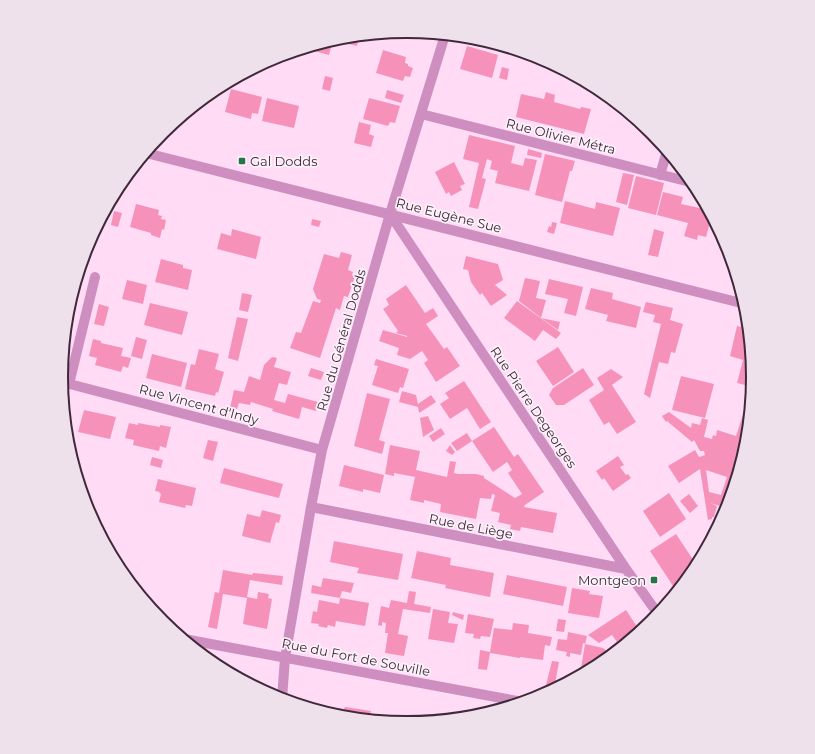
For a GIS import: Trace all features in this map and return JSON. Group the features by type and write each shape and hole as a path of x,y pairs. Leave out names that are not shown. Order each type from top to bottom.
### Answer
{"street":[{"name":"Rue du Général Dodds","path":"283,692 285,658 322,450 390,214 444,40"},
{"name":"Rue Olivier Métra","path":"421,114 683,180"},
{"name":"Rue Eugène Sue","path":"152,154 738,302"},
{"path":"660,175 665,157"},
{"name":"Rue Pierre Degeorges","path":"390,214 626,570 654,609"},
{"name":"Rue Vincent d'Indy","path":"68,372 95,277"},
{"name":"Rue Vincent d'Indy","path":"68,384 322,450"},
{"name":"Rue de Liège","path":"311,507 626,570"},
{"name":"Rue du Fort de Souville","path":"195,641 510,700"}],"building":[{"path":"358,42 357,46 348,44"},
{"path":"467,46 498,55 492,78 460,69"},
{"path":"331,47 329,55 315,51"},
{"path":"383,50 406,57 405,63 413,68 410,77 405,76 403,81 376,73"},
{"path":"502,67 509,69 507,80 499,78"},
{"path":"325,76 333,78 330,91 322,89"},
{"path":"231,89 262,97 258,114 252,113 251,119 225,112"},
{"path":"387,90 404,95 401,103 385,98"},
{"path":"546,92 555,95 554,102 580,109 581,107 591,109 584,134 516,117 521,94 544,99"},
{"path":"267,98 299,106 294,128 262,121"},
{"path":"369,98 400,106 395,123 390,122 388,126 363,119"},
{"path":"359,122 371,125 369,134 374,136 371,147 354,143"},
{"path":"469,135 515,146 511,163 523,166 525,158 537,160 529,191 495,183 498,171 490,169 492,161 487,159 482,178 486,179 478,209 469,207 479,163 463,159"},
{"path":"528,149 542,153 541,158 527,155"},
{"path":"545,154 575,161 572,171 570,171 562,202 535,195"},
{"path":"454,162 465,184 460,186 462,190 451,196 449,192 446,194 435,172"},
{"path":"623,173 634,175 627,205 616,202"},
{"path":"636,176 664,183 656,215 628,208"},
{"path":"663,192 683,197 681,204 701,208 710,223 706,237 698,235 697,240 684,236 688,223 657,215"},
{"path":"565,201 595,209 596,202 620,208 613,236 560,223"},
{"path":"136,204 159,210 158,215 162,216 161,219 166,220 164,230 162,229 160,238 151,235 151,233 130,227"},
{"path":"114,211 122,213 118,227 111,225"},
{"path":"312,219 321,221 319,227 311,225"},
{"path":"552,222 557,223 554,234 547,232 549,226 551,227"},
{"path":"232,229 261,237 256,259 217,249 221,233 231,236"},
{"path":"654,229 664,232 658,257 648,255"},
{"path":"341,252 352,255 348,270 353,272 352,275 355,276 348,297 344,296 340,310 336,308 320,358 290,348 296,332 301,333 313,301 320,303 321,300 317,299 313,289 324,254 339,258"},
{"path":"466,256 498,264 503,280 495,285 507,295 491,306 482,293 480,295 471,282 468,270 463,269"},
{"path":"161,259 183,265 183,268 192,270 188,290 155,282"},
{"path":"525,278 540,281 536,298 546,300 541,318 519,301"},
{"path":"549,279 583,287 576,316 564,313 568,299 545,294"},
{"path":"127,280 147,285 143,304 122,299"},
{"path":"406,285 425,313 433,308 438,316 426,324 444,349 447,347 460,366 436,382 424,363 428,360 422,351 410,359 397,355 399,348 379,341 383,330 407,337 396,333 398,331 383,309 389,305 386,299"},
{"path":"591,288 613,293 612,299 641,307 636,328 606,321 608,315 585,309"},
{"path":"242,293 252,295 248,312 239,310"},
{"path":"517,301 561,333 556,339 543,330 535,341 504,318"},
{"path":"646,302 673,308 670,320 683,324 675,353 671,352 668,364 659,362 650,398 644,394 661,324 653,322 655,315 643,312"},
{"path":"150,303 188,312 182,335 144,325"},
{"path":"99,304 109,307 104,326 94,324"},
{"path":"237,317 248,319 238,361 228,358"},
{"path":"541,318 560,322 558,330"},
{"path":"737,326 743,328 746,355 746,385 737,383 743,360 730,356"},
{"path":"136,337 147,340 142,359 131,356"},
{"path":"93,339 101,341 101,343 123,348 121,356 131,358 128,368 123,366 121,372 95,365 97,358 89,356"},
{"path":"558,347 574,372 553,386 536,361"},
{"path":"199,349 219,354 215,369 224,372 218,393 216,392 215,396 185,389 191,364 195,365"},
{"path":"152,354 187,363 181,387 146,378"},
{"path":"272,357 277,358 274,367 291,372 287,385 279,383 274,400 285,403 288,394 318,402 316,411 302,407 299,419 272,411 273,409 251,402 250,405 239,403 237,409 230,408 234,390 244,392 249,376 260,380 264,365"},
{"path":"376,359 409,369 403,388 400,387 398,393 372,385 378,366 374,365"},
{"path":"311,368 324,372 321,380 308,376"},
{"path":"583,368 594,385 564,405 556,405 549,395 553,388"},
{"path":"611,369 623,377 612,385 636,422 617,434 609,422 604,425 589,400 604,390 597,378"},
{"path":"681,376 714,384 705,418 672,410"},
{"path":"464,381 491,422 480,429 467,408 450,419 440,404 449,398 445,393"},
{"path":"402,391 416,395 418,404 431,395 436,402 419,413 418,407 399,402"},
{"path":"367,393 390,399 379,440 385,442 382,454 354,446"},
{"path":"745,408 740,443 729,486 721,506 710,503 717,506 714,517 708,520 700,469 679,483 668,466 695,450 699,457 705,455 704,451 700,451 694,440 692,442 667,421 666,422 662,416 669,412 691,428 692,423 700,425 702,418 708,420 704,437 712,439 713,435 716,436 717,430 736,436","holes":["706,470 727,477 721,495 709,492"]},
{"path":"84,410 116,417 110,439 78,432"},
{"path":"428,416 434,430 423,437 420,418"},
{"path":"129,423 171,427 166,448 160,446 159,451 133,445 134,440 125,438"},
{"path":"494,427 514,457 518,454 544,492 524,507 557,513 553,533 521,527 520,531 510,529 511,525 498,522 500,513 491,511 495,495 492,494 491,499 480,498 476,519 440,512 441,504 424,500 424,503 410,500 415,477 394,473 394,476 385,474 390,445 420,451 416,470 447,477 450,461 456,462 454,473 484,476 484,478 515,498 522,494 508,473 512,470 507,462 493,472 472,441"},
{"path":"441,428 445,434 433,442 429,436"},
{"path":"467,433 472,441 457,451 451,443"},
{"path":"208,440 218,442 213,461 203,458"},
{"path":"450,445 455,452 452,455 446,451"},
{"path":"618,456 624,465 620,467 626,475 628,474 631,478 613,491 604,478 602,480 596,471"},
{"path":"152,457 163,460 161,468 150,465"},
{"path":"344,465 384,475 380,493 363,489 363,492 339,486"},
{"path":"224,468 283,484 279,498 220,483"},
{"path":"158,479 196,488 192,506 186,505 185,508 159,502 161,494 159,493 160,492 155,491"},
{"path":"669,493 686,519 660,537 643,511"},
{"path":"689,494 698,506 690,513 680,501"},
{"path":"719,507 721,507 716,518"},
{"path":"262,510 281,515 279,523 276,522 270,543 242,536 247,514 260,517"},
{"path":"676,534 693,559 673,586 650,551"},
{"path":"334,541 403,554 398,580 357,573 359,568 330,562"},
{"path":"417,551 451,558 450,565 494,573 490,597 445,588 446,585 411,578"},
{"path":"223,570 252,575 253,573 283,576 282,585 250,580 247,597 257,599 258,592 269,594 268,598 272,599 267,629 243,624 247,598 223,594 217,629 208,627 215,592 219,593"},
{"path":"507,575 567,587 563,606 503,594"},
{"path":"323,578 354,583 351,593 342,591 340,598 311,593 312,585 321,587"},
{"path":"572,588 590,591 589,594 603,596 599,618 568,613"},
{"path":"409,591 416,592 414,604 431,607 430,613 403,609 398,634 408,636 404,656 385,653 388,633 385,633 386,623 382,622 382,626 378,625 381,606 389,608 391,600 407,603"},
{"path":"340,598 369,603 365,626 336,621 335,627 328,625 327,628 318,626 319,624 311,623 313,611 317,612 319,600 339,604"},
{"path":"433,609 450,612 448,623 458,624 454,643 428,639"},
{"path":"626,610 637,626 617,642 612,635 599,643 588,635"},
{"path":"453,612 464,615 463,620 452,615"},
{"path":"468,614 494,619 490,637 481,636 480,639 473,638 474,634 465,633"},
{"path":"558,619 566,620 564,632 556,631"},
{"path":"513,623 529,625 528,633 552,637 550,646 545,645 543,660 490,653 487,670 478,669 480,650 490,652 494,628 512,630"},
{"path":"568,632 587,636 585,644 583,643 581,655 570,653 570,657 566,656 567,652 556,650 558,639 567,640"},
{"path":"585,644 603,648 607,651 596,659 581,668"},
{"path":"552,661 559,662 555,682 546,686"},
{"path":"345,707 371,711 370,714 337,708 344,709"}],"place":[{"name":"Gal Dodds","path":"242,161"},
{"name":"Montgeon","path":"654,580"}]}
